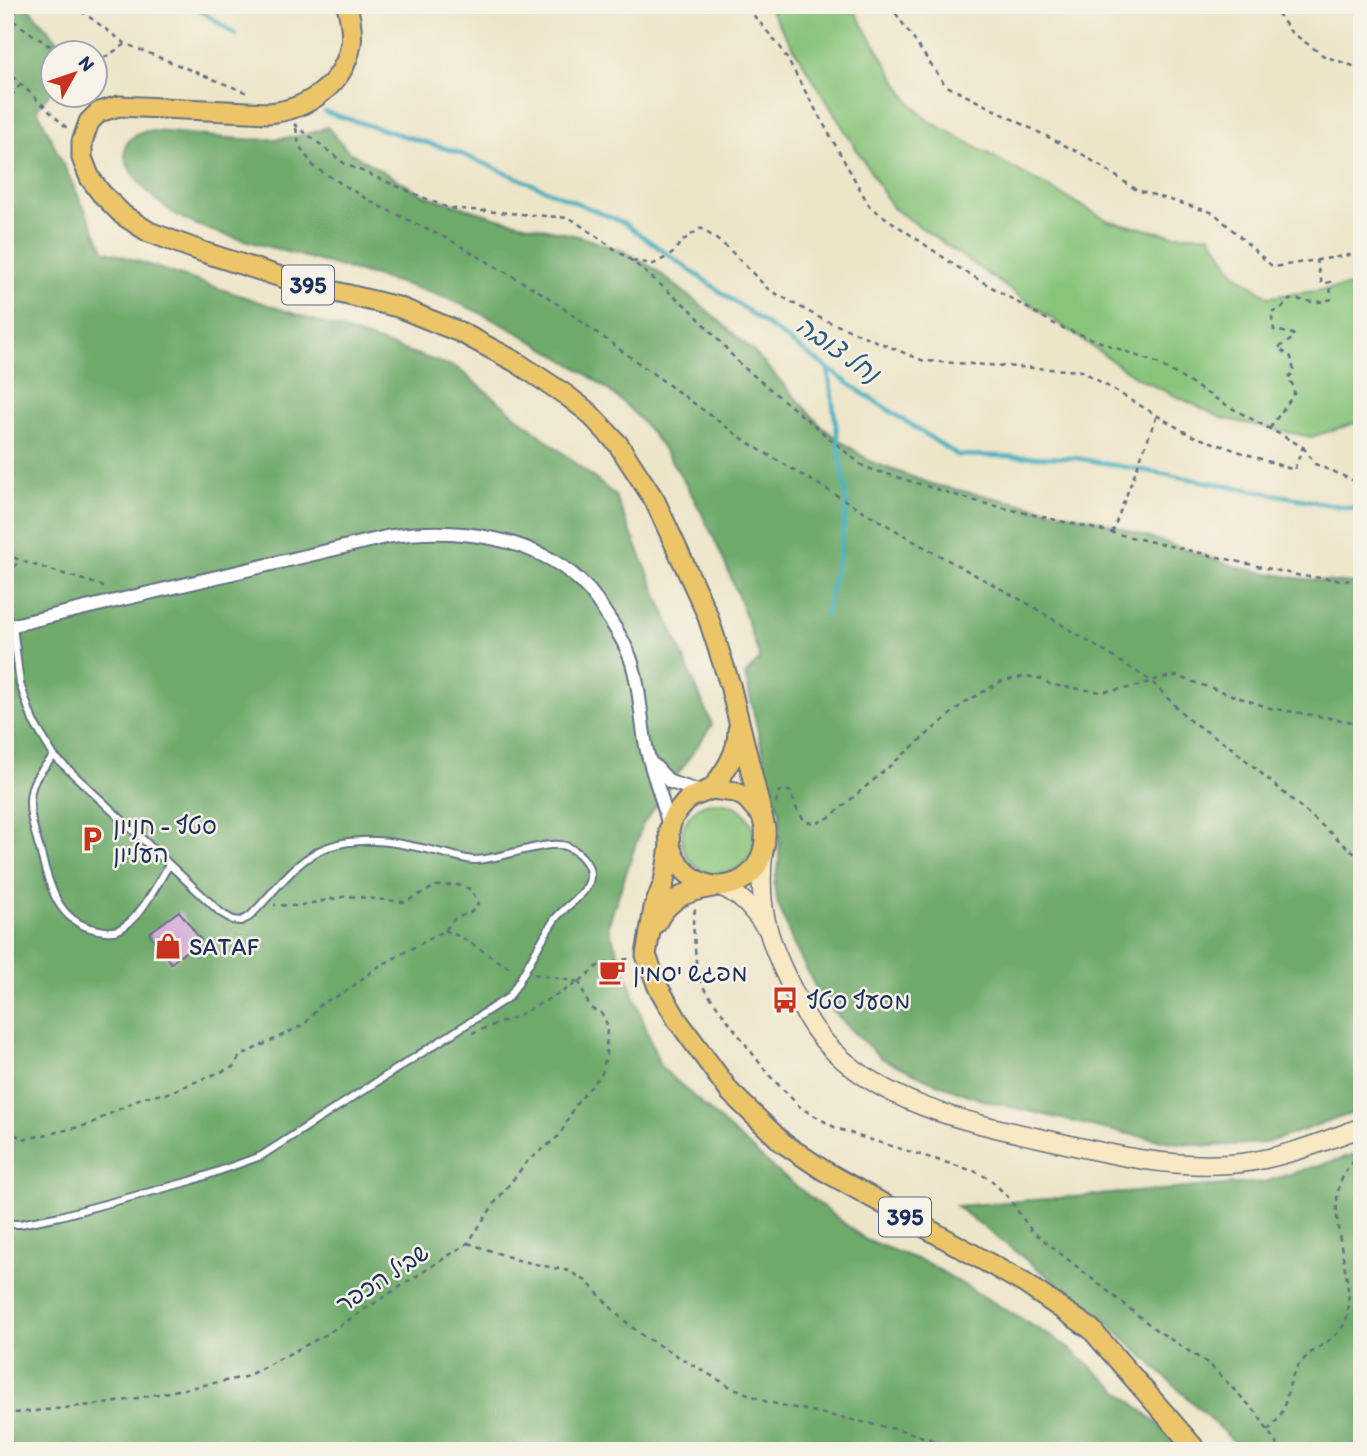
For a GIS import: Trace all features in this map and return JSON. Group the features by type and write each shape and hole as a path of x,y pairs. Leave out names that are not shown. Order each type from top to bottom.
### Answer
{"main road":[{"path":"82,142 89,122 99,112 119,106 268,113 292,120 331,86 344,67 352,43 347,5"},
{"name":"395","path":"82,142 82,158 90,178 123,215 149,232 303,284 388,304 425,317 487,345 555,387 587,412 618,444 632,462 675,541 707,614 724,663 763,822 766,842 763,855"},
{"name":"395","path":"736,711 736,747 727,769 707,790 689,798 680,807 669,839 664,882 654,908 647,947 658,987 678,1021 730,1092 766,1128 823,1170 1024,1283 1091,1329 1196,1451"},
{"path":"707,790 724,789 746,798 763,822"},
{"path":"669,839 675,862 685,874 698,883 733,892 745,901 768,931"},
{"path":"647,947 658,918 676,898 689,891 735,883 747,877 757,867 763,855"},
{"path":"763,855 760,888 768,931 783,970 805,1014 824,1040 846,1063 902,1098 995,1128 1133,1160 1190,1166 1233,1164 1269,1157 1314,1145 1362,1126"}],"street":[{"path":"9,626 408,534 446,533 534,551 560,565 589,589 623,641 634,668 642,704 646,745 669,839"},
{"path":"646,745 649,757 662,776 682,787 707,790"}],"lane":[{"path":"5,1224 20,1224 60,1216 191,1181 261,1156 509,997 556,918 588,886 591,874 587,862 568,847 553,844 504,857 473,860 403,844 351,841 317,852 295,869 249,917 241,921 233,920 221,913 54,756 33,721 20,684 9,626"},
{"path":"54,756 39,774 31,791 30,809 51,890 61,908 72,920 105,932 118,930 133,921 169,865"}],"path":[{"path":"74,5 126,44 251,95"},
{"path":"742,5 781,48 870,206 959,268 1058,326 1159,364 1303,447 1315,464 1362,484"},
{"path":"890,5 945,85 1082,154 1137,190 1214,212 1273,267 1362,253"},
{"path":"1272,5 1290,31 1324,56 1362,69"},
{"path":"5,15 38,38"},
{"path":"108,55 126,44"},
{"path":"5,69 82,142"},
{"path":"5,104 20,85"},
{"path":"292,120 345,164 448,208 570,218 632,261 691,310 741,365 864,467 982,503 1301,576 1362,582"},
{"path":"292,120 299,145 314,167 375,204 450,240 545,295 750,444 924,547 1032,606 1151,681 1189,720 1232,748 1362,860"},
{"path":"632,261 654,264 671,254 681,242 701,228 727,247 768,289 820,318 924,361 1082,371 1190,435 1294,470 1303,447"},
{"path":"1270,428 1294,394 1294,387 1288,379 1294,372 1292,357 1278,348 1294,338 1293,334 1274,330 1271,313 1281,309 1289,300 1301,298 1317,304 1331,299 1330,282 1322,284 1316,260"},
{"path":"1112,533 1157,415"},
{"path":"5,553 21,561 100,585 120,600"},
{"path":"5,573 21,561"},
{"path":"763,822 773,819 779,791 790,791 797,812 806,822 817,823 830,817 965,702 1002,681 1026,676 1042,679 1051,685 1102,691 1134,687 1176,676 1270,708 1348,721 1362,727"},
{"path":"5,1131 26,1139 88,1125 143,1097 165,1094 233,1067 240,1056 304,1024 322,1003 344,993 376,968 444,930 455,918 470,913 478,904 472,890 459,886 436,886 405,902 347,897 297,906 276,904 266,910 260,907"},
{"path":"718,886 703,895 695,909 693,922 697,974 705,990 744,1044 801,1108 834,1127 974,1171 990,1179 1008,1197 1031,1230 1155,1329 1210,1365 1255,1412 1281,1451"},
{"path":"444,930 464,938 501,963 525,973 579,982"},
{"path":"466,1036 515,1017 579,982 599,965 647,947"},
{"name":"שביל הכפר","path":"5,1413 111,1403 245,1377 326,1335 468,1243 526,1163 560,1135 575,1107 602,1073 606,1055 607,1024 601,1013 590,1008 579,982"},
{"path":"1268,1430 1280,1414 1295,1371 1303,1360 1334,1338 1345,1325 1349,1288 1336,1217 1337,1195 1345,1173 1355,1159 1362,1155"},
{"path":"468,1243 522,1261 569,1271 586,1281 620,1317 643,1336 729,1386 766,1402 905,1431 936,1441 954,1451"}],"green space":[{"path":"5,5 26,5 55,38 38,38 37,109 104,250 457,368 615,495 712,725 642,826 608,926 660,1066 774,1169 866,1240 927,1263 1065,1345 1165,1430 1184,1451 5,1451"},
{"path":"765,5 851,5 908,100 926,119 1109,221 1172,235 1210,235 1236,274 1269,297 1362,285 1362,421 1311,437 1222,418 1137,378 893,208"},
{"path":"327,127 348,151 424,195 498,218 578,236 626,252 653,268 752,350 823,428 871,462 935,485 1097,520 1240,568 1296,578 1362,585 1362,1110 1266,1143 1210,1146 1171,1142 982,1100 881,1058 850,1029 821,998 793,943 778,904 774,886 779,861 780,812 766,779 763,753 745,675 760,659 750,628 726,566 697,505 663,448 643,423 613,394 580,370 472,309 421,289 219,233 184,219 171,212 146,190 129,168 125,156 126,146 133,137 147,131 261,140 306,134"},
{"path":"718,802 738,808 748,818 754,838 748,858 738,868 718,874 698,868 688,858 682,838 688,818 698,808"},
{"path":"1362,1152 1362,1451 1244,1451 1106,1321 956,1206 1264,1182"}],"building":[{"path":"179,911 201,940 171,963 149,933"}],"waterway":[{"name":"נחל צובה","path":"193,5 236,35"},
{"name":"נחל צובה","path":"325,112 457,152 624,223 861,392 957,455 1076,458 1355,509 1362,508"},
{"path":"825,616 841,547 847,503 828,369"}],"place":[{"name":"סטף - חניון העליון","path":"92,839"},
{"name":"SATAF","path":"168,946"},
{"name":"מפגש יסמין","path":"612,972"},
{"name":"מסעף סטף","path":"785,1000"}]}
